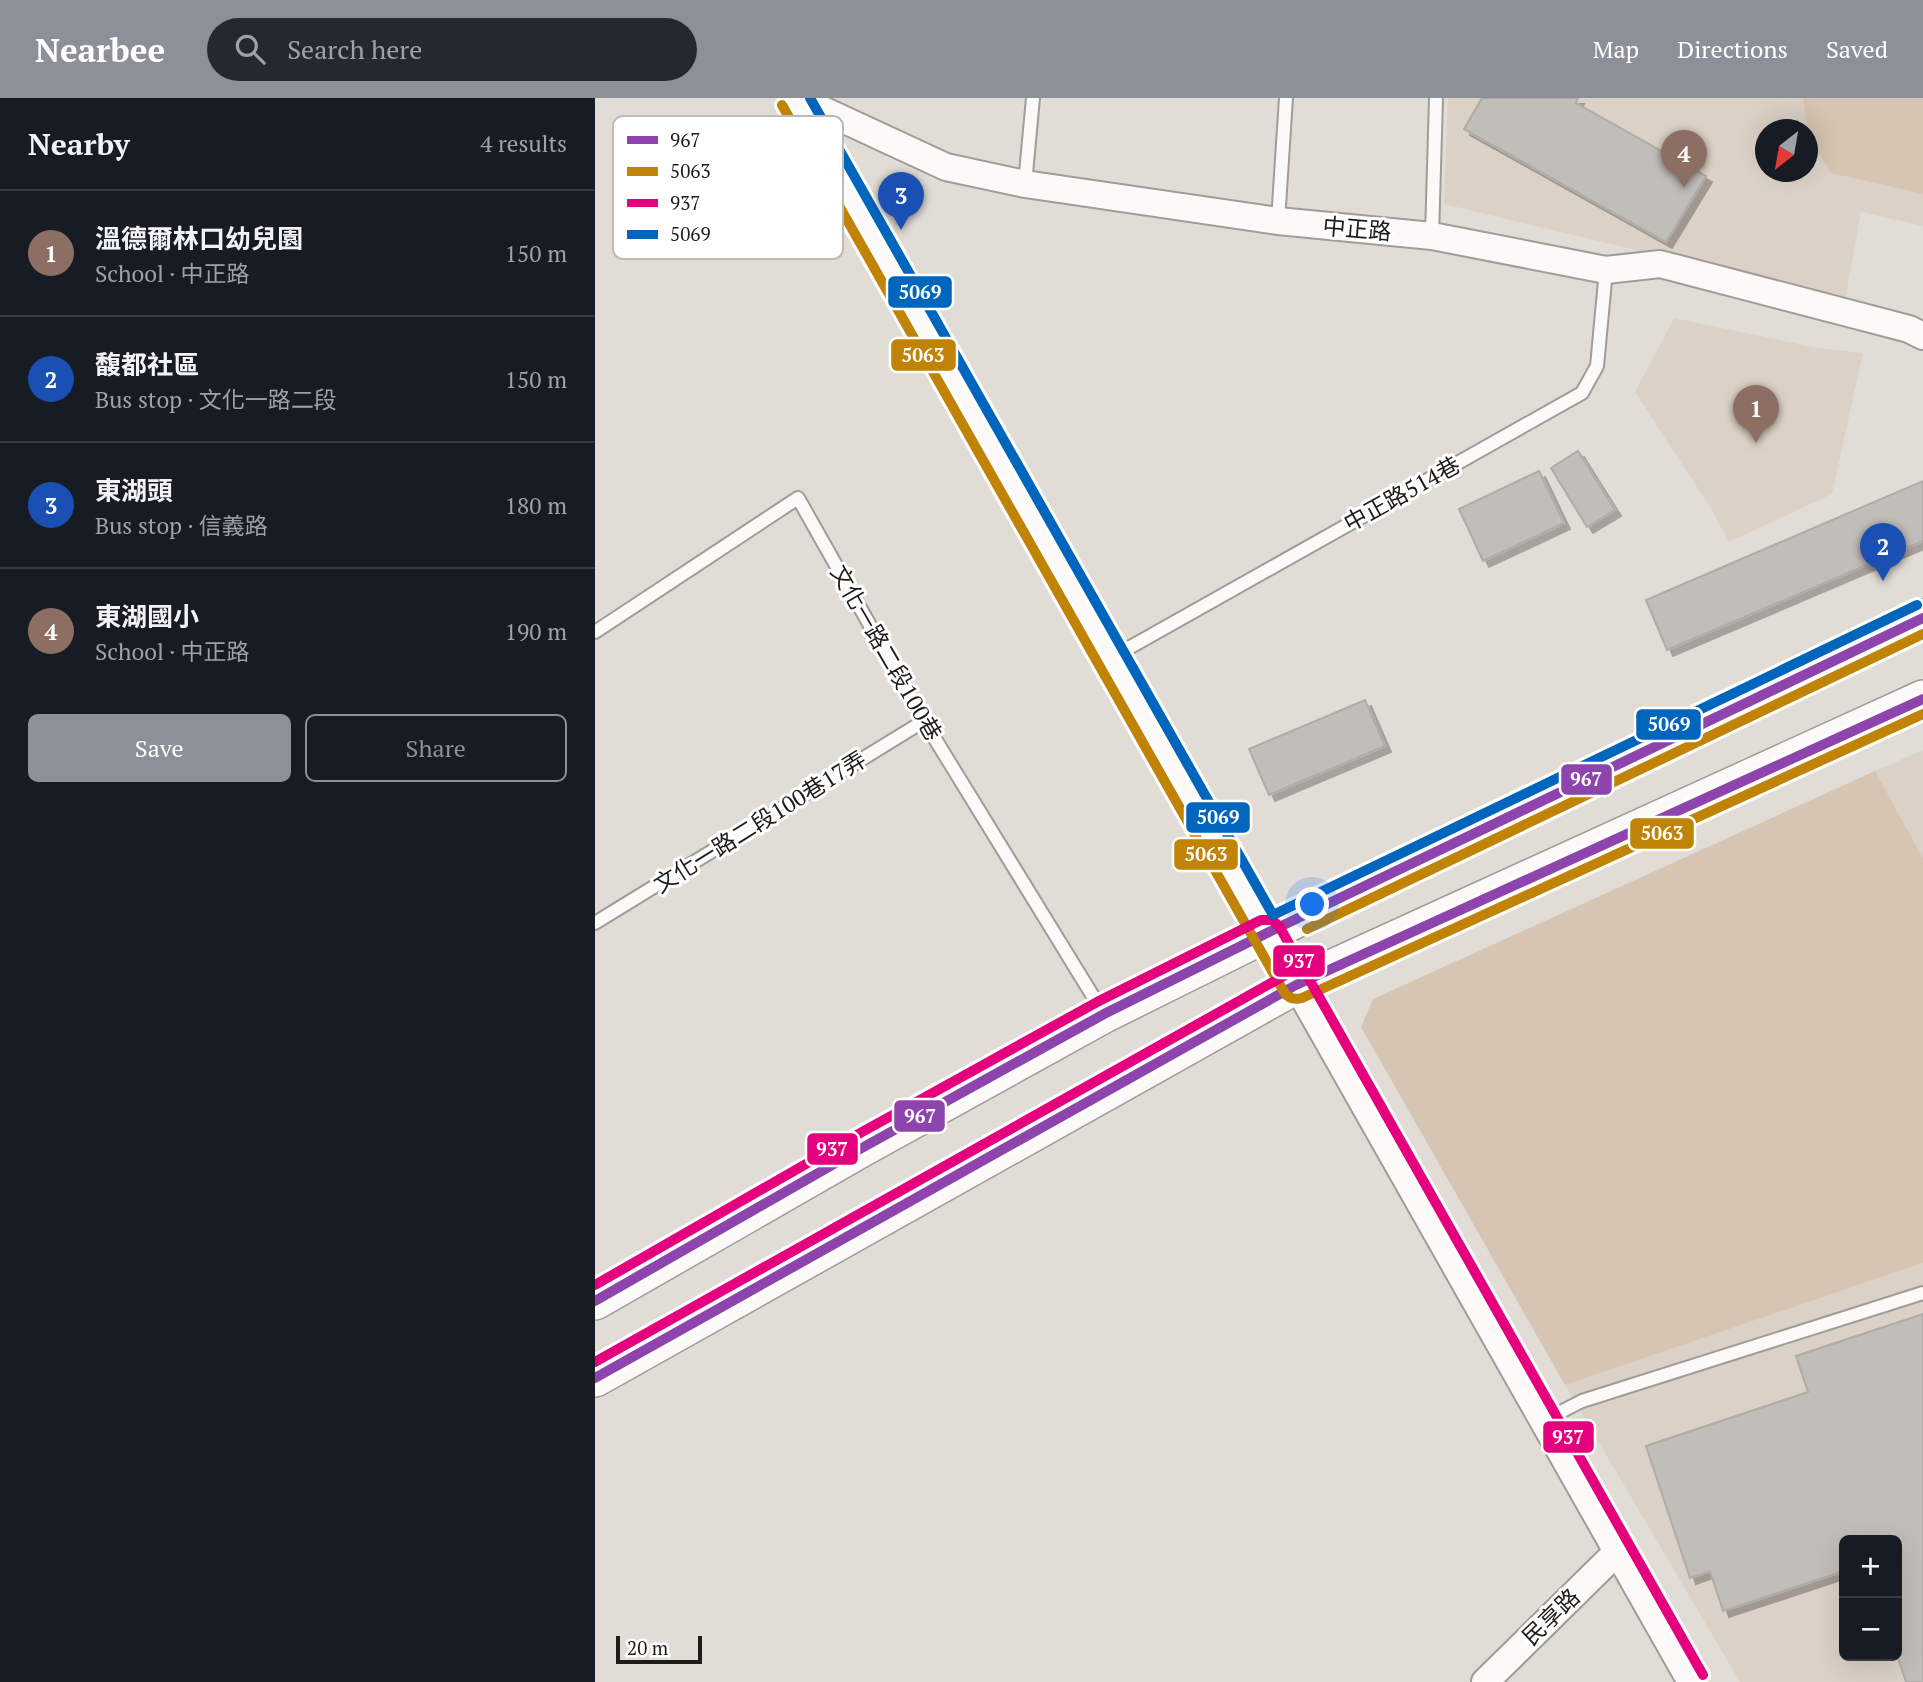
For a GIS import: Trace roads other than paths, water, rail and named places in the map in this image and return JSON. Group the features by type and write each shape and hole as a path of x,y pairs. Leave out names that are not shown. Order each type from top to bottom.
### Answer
{"main road":[{"path":"595,1301 860,1149 1104,1014 1923,618"},
{"path":"595,1378 1296,985 1923,699"}],"street":[{"name":"中正路","path":"796,98 835,116"},
{"path":"796,98 806,116"},
{"name":"中正路","path":"843,120 946,167 1025,184 1278,221 1432,236 1606,270 1660,264 1909,329 1923,336"},
{"path":"843,182 1691,1682"},
{"name":"民享路","path":"1485,1682 1617,1552"}],"lane":[{"path":"1025,184 1033,98"},
{"path":"1278,221 1286,98"},
{"path":"1432,236 1436,98"},
{"name":"中正路514巷","path":"1111,658 1582,393 1597,366 1606,270"},
{"name":"文化一路二段100巷","path":"595,632 798,498 924,721 1104,1014"},
{"name":"文化一路二段100巷17弄","path":"595,923 924,721"},
{"path":"1543,1421 1582,1401 1923,1293"}],"place":[{"name":"東湖國小","path":"1684,188"},
{"name":"東湖頭","path":"901,230"},
{"name":"溫德爾林口幼兒園","path":"1756,443"},
{"name":"馥都社區","path":"1883,581"}]}
